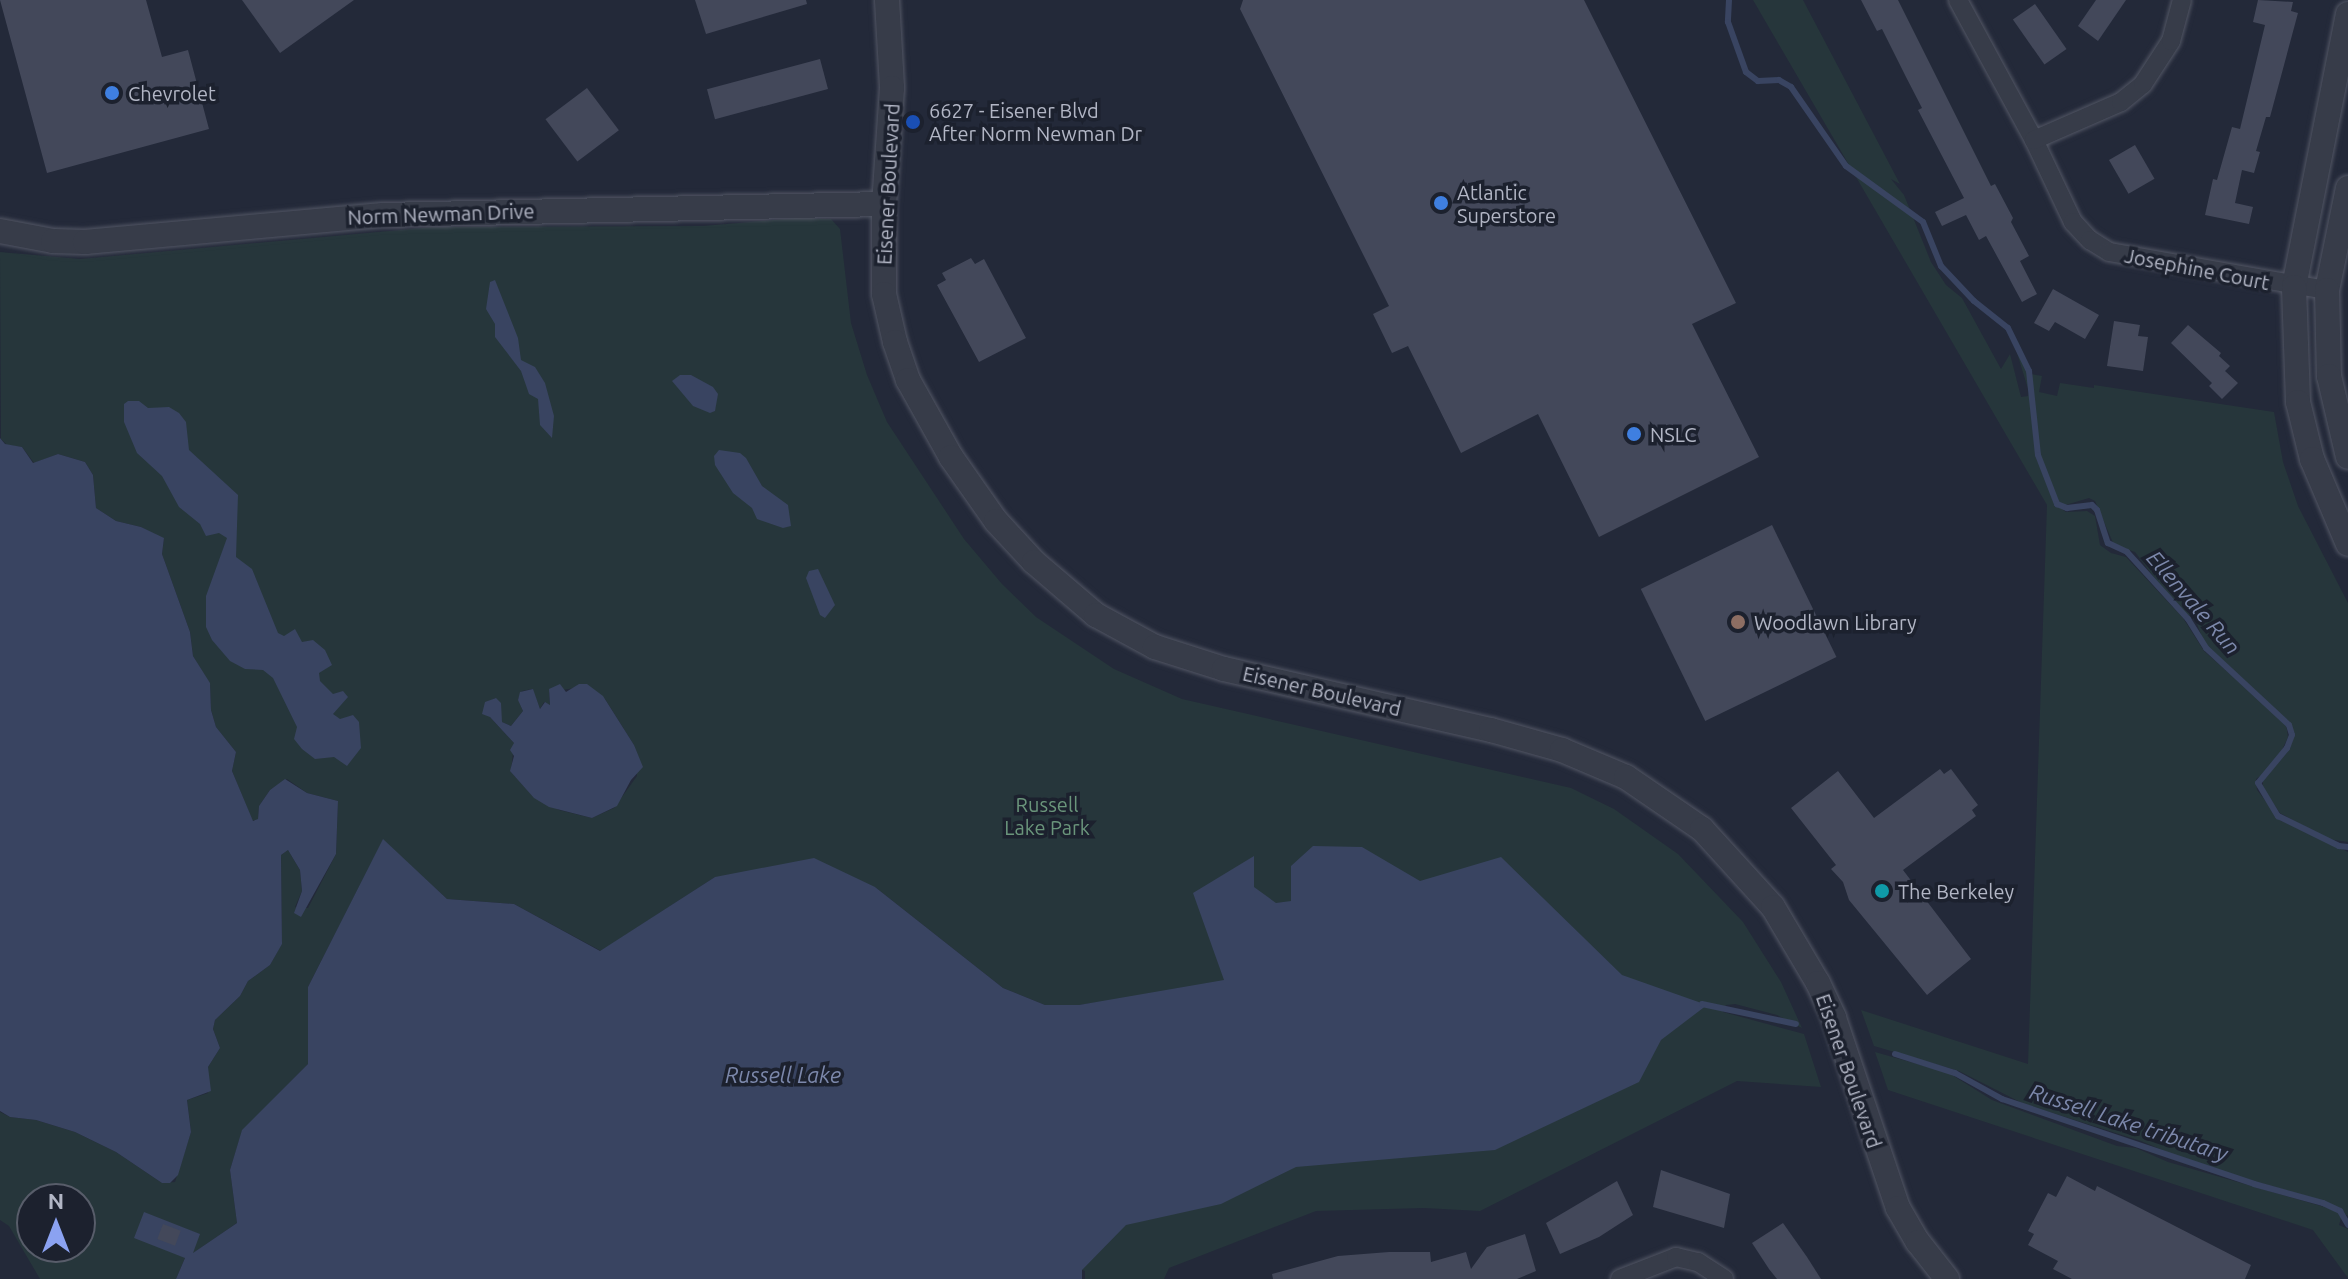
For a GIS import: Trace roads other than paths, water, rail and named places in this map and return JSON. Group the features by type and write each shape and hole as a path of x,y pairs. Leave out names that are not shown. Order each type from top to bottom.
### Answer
{"street":[{"name":"Eisener Boulevard","path":"887,0 892,88 884,204 884,294 908,380 927,418 996,521 1034,562 1096,615 1155,647 1224,669 1491,730 1562,750 1626,777 1702,829 1773,907 1818,983 1838,1030 1898,1208 1945,1279"},
{"name":"Josephine Court","path":"1958,0 2034,140 2073,222 2109,252 2294,287 2327,290"},
{"path":"2034,140 2121,102 2143,84 2171,41 2182,0"},
{"path":"2348,14 2294,287 2298,402 2312,459 2348,544"},
{"path":"2348,188 2327,290 2329,376 2348,457"},
{"name":"Norm Newman Drive","path":"0,231 53,241 85,242 383,215 884,204"},
{"path":"1620,1279 1676,1257 1698,1262 1724,1279"}],"water":[{"path":"495,280 518,338 521,360 535,367 545,383 554,416 552,438 540,425 538,399 529,394 521,371 495,337 495,324 486,309 490,282"},
{"path":"680,375 691,375 713,387 718,394 715,411 710,413 693,406 672,381"},
{"path":"139,401 148,408 169,407 179,413 186,422 189,450 238,495 236,557 252,569 278,633 284,636 295,629 302,642 313,640 325,650 332,665 319,673 320,681 333,694 343,691 348,697 333,714 340,719 353,715 359,722 361,748 347,766 334,757 315,759 302,749 294,739 297,727 273,678 263,670 245,669 230,661 212,640 206,627 206,596 227,538 219,533 206,536 200,524 179,507 162,476 137,453 124,422 124,404"},
{"path":"0,438 5,444 22,447 33,463 58,454 85,462 93,475 96,508 116,521 141,527 164,538 162,554 190,632 193,656 210,683 211,710 216,727 236,752 232,771 253,821 258,819 259,806 270,790 285,779 307,793 338,801 336,854 301,917 294,913 302,891 300,870 288,850 281,855 282,944 270,965 248,981 240,996 215,1020 213,1029 220,1048 208,1067 211,1091 187,1100 191,1132 178,1175 170,1183 162,1183 116,1152 75,1132 36,1120 10,1117 0,1111"},
{"path":"719,450 740,453 746,458 762,486 788,505 791,526 783,528 757,519 752,508 733,493 715,465 714,456"},
{"path":"818,569 835,605 825,618 820,615 806,578 809,571"},
{"path":"560,684 566,692 579,684 587,684 603,696 634,745 643,767 631,780 617,806 592,818 549,807 534,798 510,771 514,756 510,750 514,743 490,717 482,714 485,702 496,698 501,703 502,722 511,726 523,711 518,700 520,692 533,689 540,709 545,702 550,705 549,689"},
{"name":"Russell Lake","path":"383,839 447,899 514,904 600,951 715,877 814,858 875,887 1003,988 1045,1005 1079,1005 1224,980 1193,893 1254,856 1254,887 1276,903 1291,901 1291,866 1313,846 1362,847 1420,881 1501,857 1622,975 1707,1005 1661,1040 1639,1082 1495,1150 1296,1167 1221,1204 1126,1225 1082,1270 1082,1279 176,1279 185,1258 134,1238 144,1212 200,1234 193,1253 237,1223 230,1170 242,1130 308,1064 308,987"}],"waterway":[{"name":"Ellenvale Run","path":"1729,0 1728,22 1746,72 1758,81 1779,80 1791,87 1846,166 1923,222 1941,266 1974,301 2008,328 2029,371 2038,455 2057,504 2067,508 2092,505 2097,510 2108,543 2127,552 2188,619 2206,648 2289,725 2292,735 2287,748 2258,783 2278,816 2339,846 2348,847"},
{"name":"Russell Lake tributary","path":"1702,1004 1796,1024"},
{"name":"Russell Lake tributary","path":"1895,1054 1955,1073 2002,1099 2254,1184 2323,1203 2340,1211 2348,1225"}],"place":[{"name":"Chevrolet","path":"112,93"},
{"name":"6627 - Eisener Blvd After Norm Newman Dr","path":"913,122"},
{"name":"Atlantic Superstore","path":"1441,203"},
{"name":"NSLC","path":"1634,434"},
{"name":"Woodlawn Library","path":"1738,622"},
{"name":"The Berkeley","path":"1882,891"}],"park label":[{"name":"Russell Lake Park","path":"1047,816"}]}
